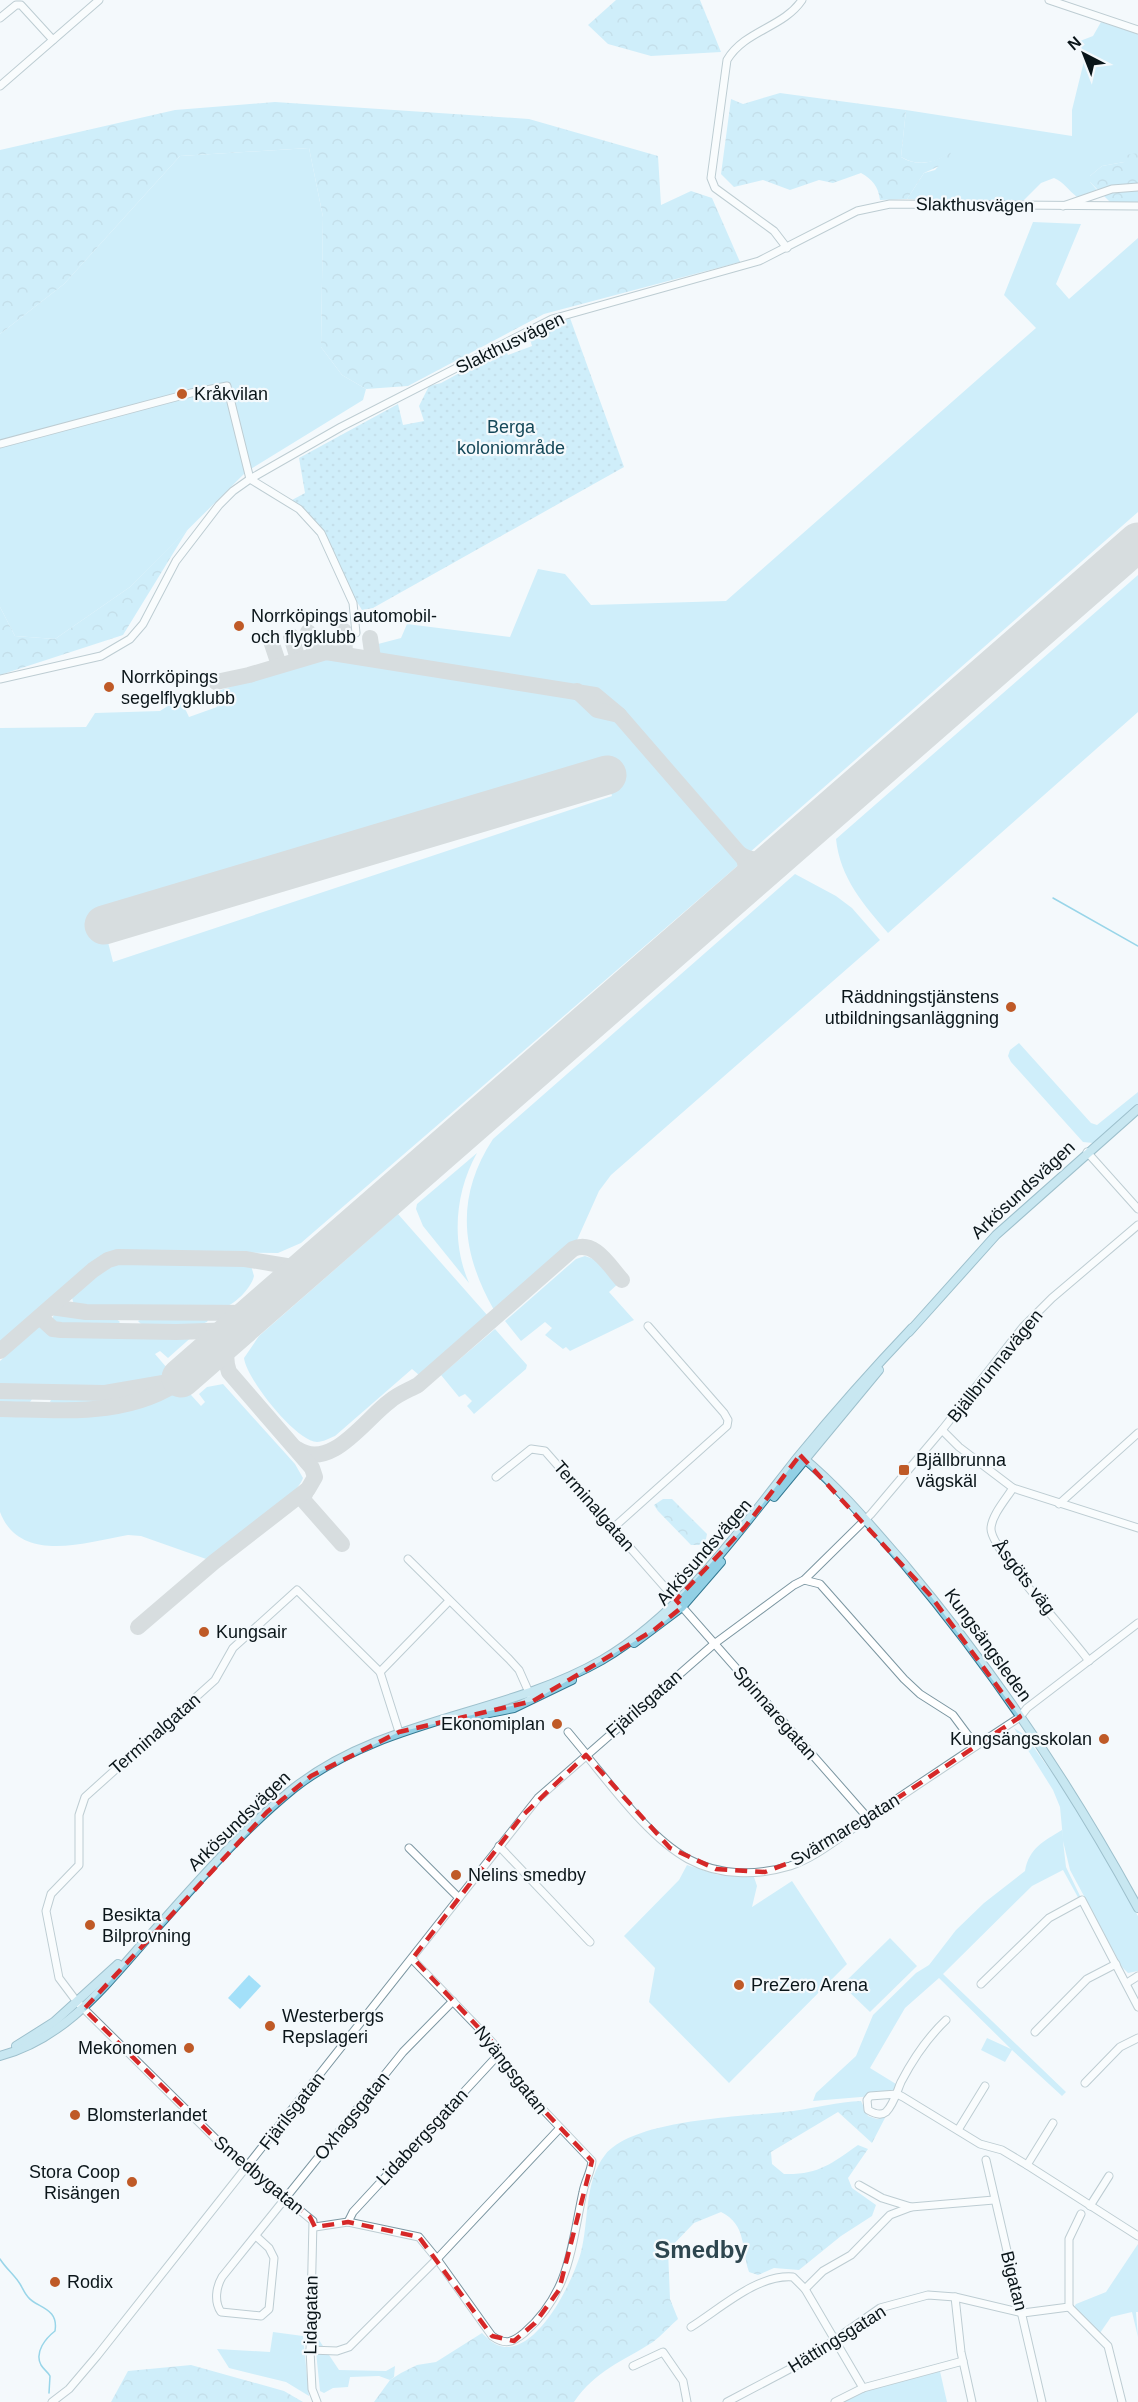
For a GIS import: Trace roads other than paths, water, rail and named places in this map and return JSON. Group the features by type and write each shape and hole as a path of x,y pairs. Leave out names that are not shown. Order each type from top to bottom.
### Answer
{"main road":[{"name":"Arkösundsvägen","path":"0,2055 81,2006 267,1812 295,1788 352,1752 399,1732 427,1724 491,1714 531,1697 621,1652 654,1630 912,1328 991,1240 1138,1108"},
{"name":"Kungsängsleden","path":"803,1457 865,1520 951,1621 1020,1716 1085,1814 1138,1908"}],"street":[{"path":"0,86 99,0"},
{"path":"787,248 774,231 715,188 711,178 727,60 736,46 794,11 802,0"},
{"path":"1049,0 1138,30"},
{"path":"0,18 16,5 21,5 53,40"},
{"path":"1061,207 1112,189 1138,187"},
{"name":"Slakthusvägen","path":"0,679 101,656 130,639 143,624 165,579 193,538 226,498 250,479 341,427 552,319 691,282 759,261 857,211 890,204 1138,206"},
{"path":"0,444 191,393 227,387 250,479 298,509 321,533 353,603 356,633"},
{"path":"1087,1152 1138,1209"},
{"name":"Bjällbrunnavägen","path":"865,1520 942,1430 1023,1327 1052,1298 1138,1225"},
{"path":"613,1528 728,1426 724,1413 648,1326"},
{"path":"942,1430 959,1447 1013,1488 1138,1528"},
{"path":"1059,1504 1138,1433"},
{"name":"Terminalgatan","path":"496,1478 531,1449 545,1451 679,1603"},
{"name":"Åsgöts väg","path":"1013,1488 993,1520 992,1535 1006,1557 1089,1661"},
{"name":"Fjärilsgatan","path":"52,2402 82,2374 538,1798 714,1644 804,1580 865,1520"},
{"path":"408,1559 510,1659 519,1670 531,1697"},
{"path":"804,1580 820,1584 904,1679 920,1694 953,1714 976,1746"},
{"name":"Terminalgatan","path":"81,2006 59,1978 46,1911 51,1894 79,1865 80,1806 90,1791 215,1680 233,1648 297,1590 380,1672 399,1732"},
{"path":"380,1672 449,1601"},
{"name":"Spinnaregatan","path":"679,1603 868,1818"},
{"name":"Svärmaregatan","path":"568,1732 670,1848 688,1859 716,1869 741,1873 765,1872 792,1865 868,1818 976,1746 1020,1716 1027,1708 1138,1623"},
{"path":"499,1846 590,1942"},
{"path":"409,1848 459,1898"},
{"path":"981,1984 1048,1918 1082,1900 1138,2007"},
{"name":"Nyängsgatan","path":"412,1959 493,2043 512,2077 559,2129"},
{"path":"1035,2032 1087,1979 1116,1964"},
{"path":"1127,1983 1138,1976"},
{"name":"Oxhagsgatan","path":"256,2236 269,2248 274,2258 269,2309 261,2316 221,2312 217,2306 218,2283 403,2052 453,2001"},
{"name":"Smedbygatan","path":"81,2006 247,2168 310,2217 315,2227 348,2222 419,2237 492,2336 499,2341 514,2341 535,2323 559,2290 570,2259 583,2189 592,2161 559,2129"},
{"path":"946,2020 928,2037 897,2094 980,2144 1002,2150 1138,2236"},
{"path":"1085,2083 1120,2047 1138,2038"},
{"name":"Lidabergsgatan","path":"348,2222 353,2211 499,2054"},
{"path":"957,2130 986,2086"},
{"path":"1027,2165 1053,2123"},
{"path":"309,2350 337,2351 349,2347 437,2259 559,2129"},
{"name":"Bigatan","path":"986,2160 1042,2402"},
{"path":"1090,2206 1109,2176"},
{"path":"859,2185 882,2198 911,2207"},
{"path":"805,2289 823,2271 851,2255 890,2215 911,2207 994,2200"},
{"path":"1081,2214 1069,2238 1069,2307 1107,2343 1122,2402"},
{"name":"Lidagatan","path":"315,2227 309,2350 312,2389 317,2402"},
{"path":"691,2326 746,2292 772,2280 794,2277 805,2289 863,2388"},
{"name":"Hättingsgatan","path":"727,2402 803,2362 880,2308 928,2295 955,2297 1023,2313"},
{"path":"955,2297 963,2361 972,2402"},
{"path":"1023,2313 1069,2307"},
{"path":"633,2366 663,2352 684,2381 687,2402"},
{"path":"835,2402 863,2388 963,2361"}],"waterway":[{"path":"1053,898 1138,946"},
{"path":"0,2259 28,2297 54,2317 55,2331 45,2341 39,2355 41,2365 50,2376 49,2393"}],"place":[{"name":"Kråkvilan","path":"182,394"},
{"name":"Norrköpings automobil- och flygklubb","path":"239,626"},
{"name":"Norrköpings segelflygklubb","path":"109,687"},
{"name":"Räddningstjänstens utbildningsanläggning","path":"1011,1007"},
{"name":"Bjällbrunna vägskäl","path":"904,1470"},
{"name":"Kungsair","path":"204,1632"},
{"name":"Ekonomiplan","path":"557,1724"},
{"name":"Kungsängsskolan","path":"1104,1739"},
{"name":"Nelins smedby","path":"456,1875"},
{"name":"Besikta Bilprovning","path":"90,1925"},
{"name":"PreZero Arena","path":"739,1985"},
{"name":"Westerbergs Repslageri","path":"270,2026"},
{"name":"Mekonomen","path":"189,2048"},
{"name":"Blomsterlandet","path":"75,2115"},
{"name":"Stora Coop Risängen","path":"132,2182"},
{"name":"Rodix","path":"55,2282"}],"district":[{"name":"Smedby","path":"701,2250"}],"park label":[{"name":"Berga koloniområde","path":"511,437"}]}
